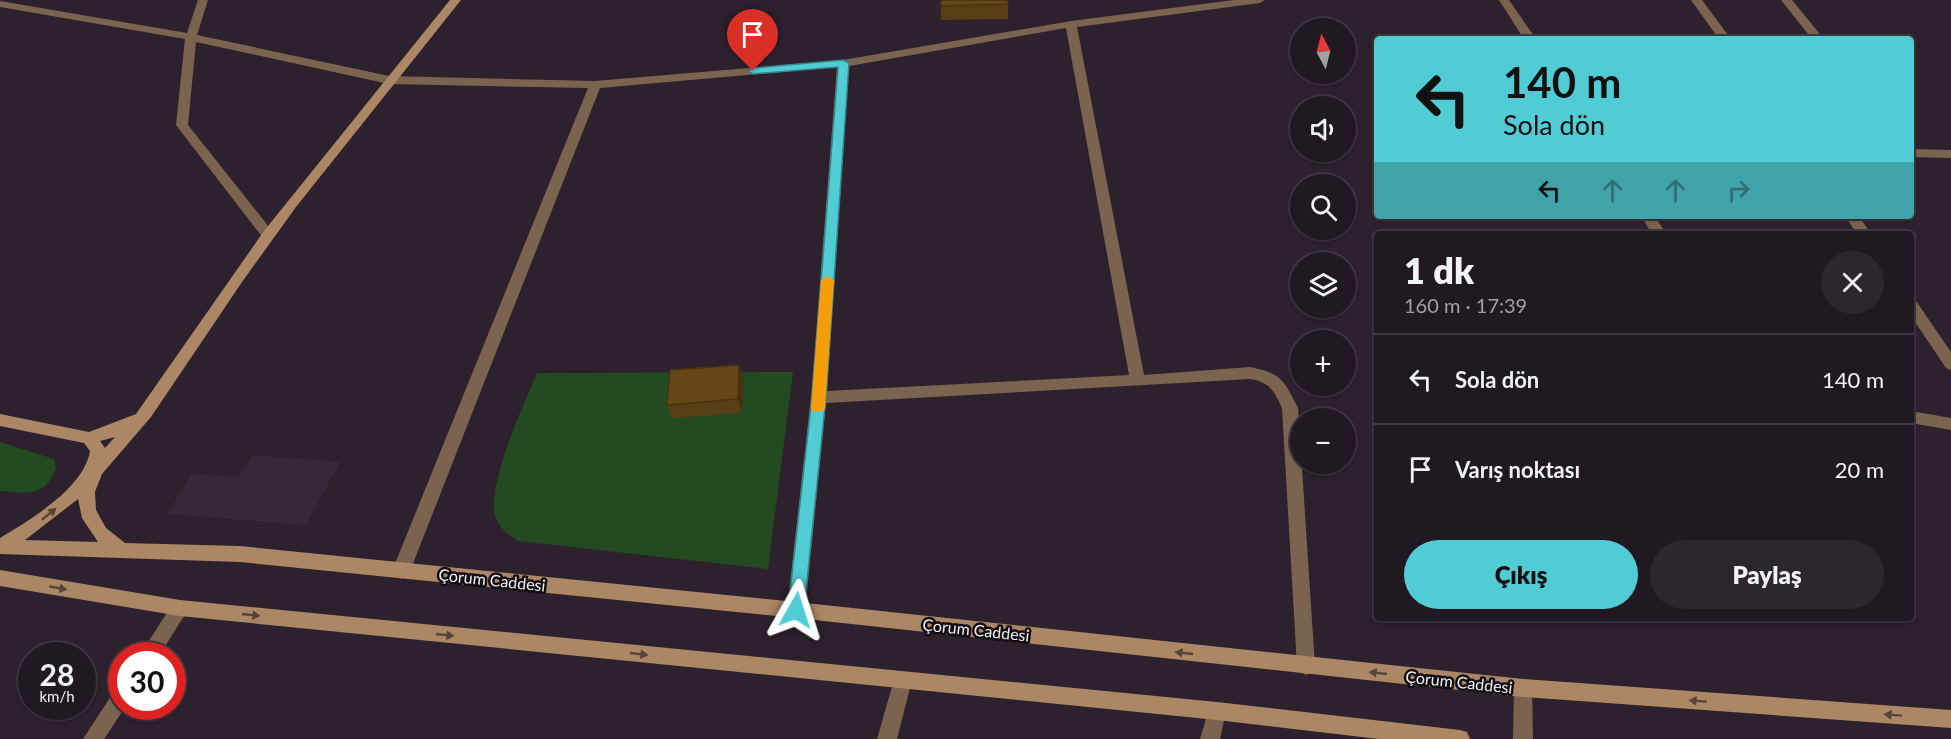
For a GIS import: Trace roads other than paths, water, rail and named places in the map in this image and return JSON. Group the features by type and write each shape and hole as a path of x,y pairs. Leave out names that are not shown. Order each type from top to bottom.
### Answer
{"main road":[{"path":"0,547 44,519 145,415 268,235 389,80 456,0"},
{"path":"2,422 89,438 116,430 145,415"},
{"path":"89,438 99,450 87,492 88,514 101,535 121,550"},
{"name":"Çorum Caddesi","path":"0,547 240,554 796,610 1523,688 1951,719"},
{"path":"0,578 180,608 1217,711 1460,739"}],"street":[{"path":"203,0 191,38 182,125 268,235"},
{"path":"0,4 56,12 191,38 389,80 595,85 843,63 1071,24 1219,2 1260,0"},
{"path":"1504,0 1528,36"},
{"path":"1696,0 1723,36"},
{"path":"1786,0 1816,36"},
{"path":"1071,24 1138,381"},
{"path":"796,610 819,397 843,63"},
{"path":"400,571 595,85"},
{"path":"1914,152 1951,154"},
{"path":"1914,309 1945,347 1951,364"},
{"path":"819,397 1250,373 1272,379 1283,390 1290,408 1306,666"},
{"path":"1914,418 1951,424"},
{"path":"157,642 180,608"},
{"path":"887,739 903,680"},
{"path":"1523,688 1523,739"},
{"path":"1210,739 1217,711"},
{"path":"93,739 108,717"}]}
